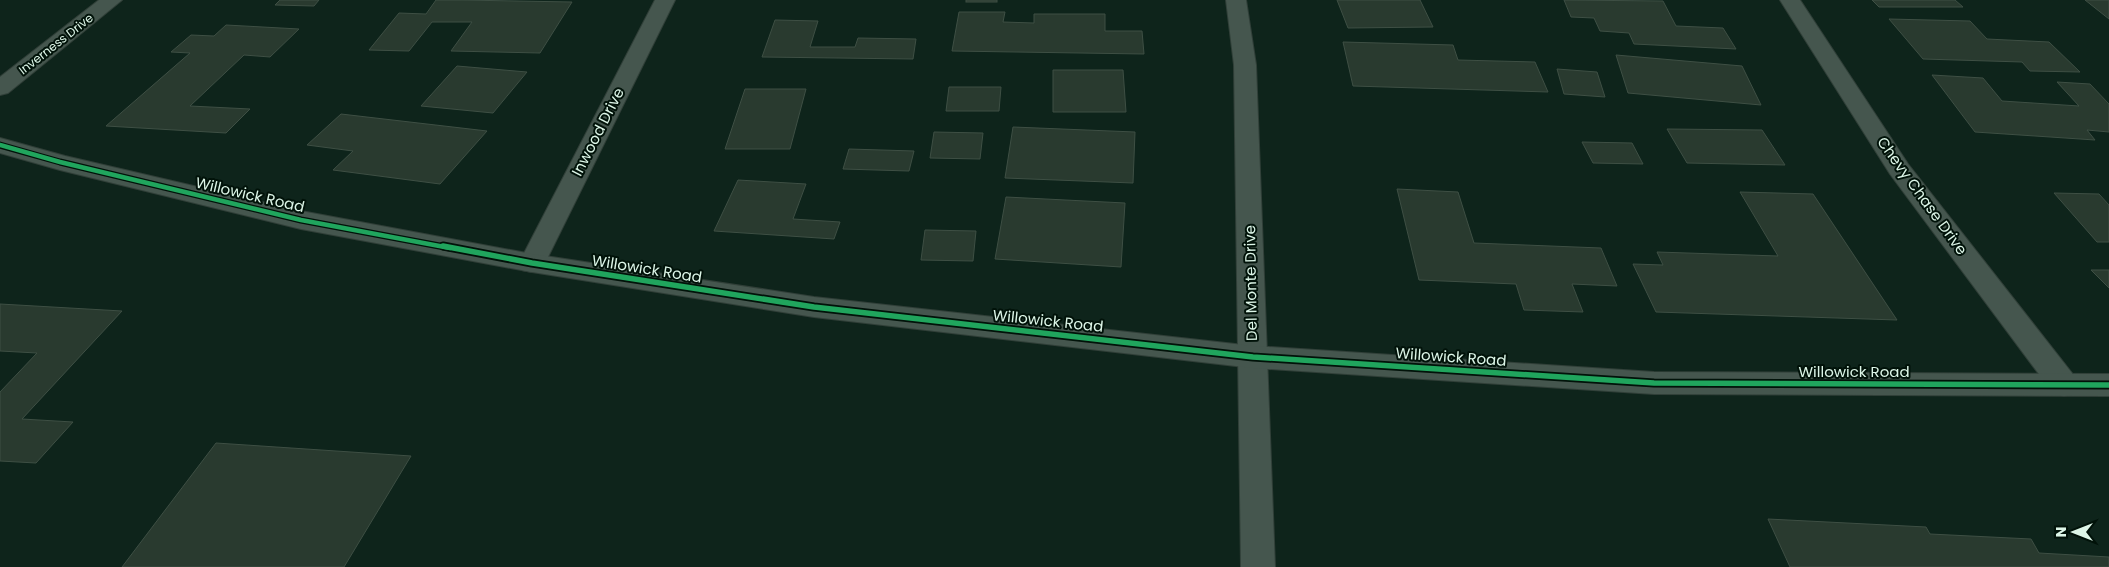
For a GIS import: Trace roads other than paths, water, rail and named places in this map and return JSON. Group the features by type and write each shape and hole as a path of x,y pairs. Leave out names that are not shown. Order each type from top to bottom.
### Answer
{"street":[{"name":"Inverness Drive","path":"0,88 112,0"},
{"name":"Inwood Drive","path":"532,263 665,0"},
{"name":"Del Monte Drive","path":"1236,0 1245,65 1258,567"},
{"name":"Chevy Chase Drive","path":"1790,0 1900,169 2064,385"},
{"name":"Willowick Road","path":"0,145 60,162 301,220 532,263 814,307 1252,357 1654,383 2109,385"}]}
